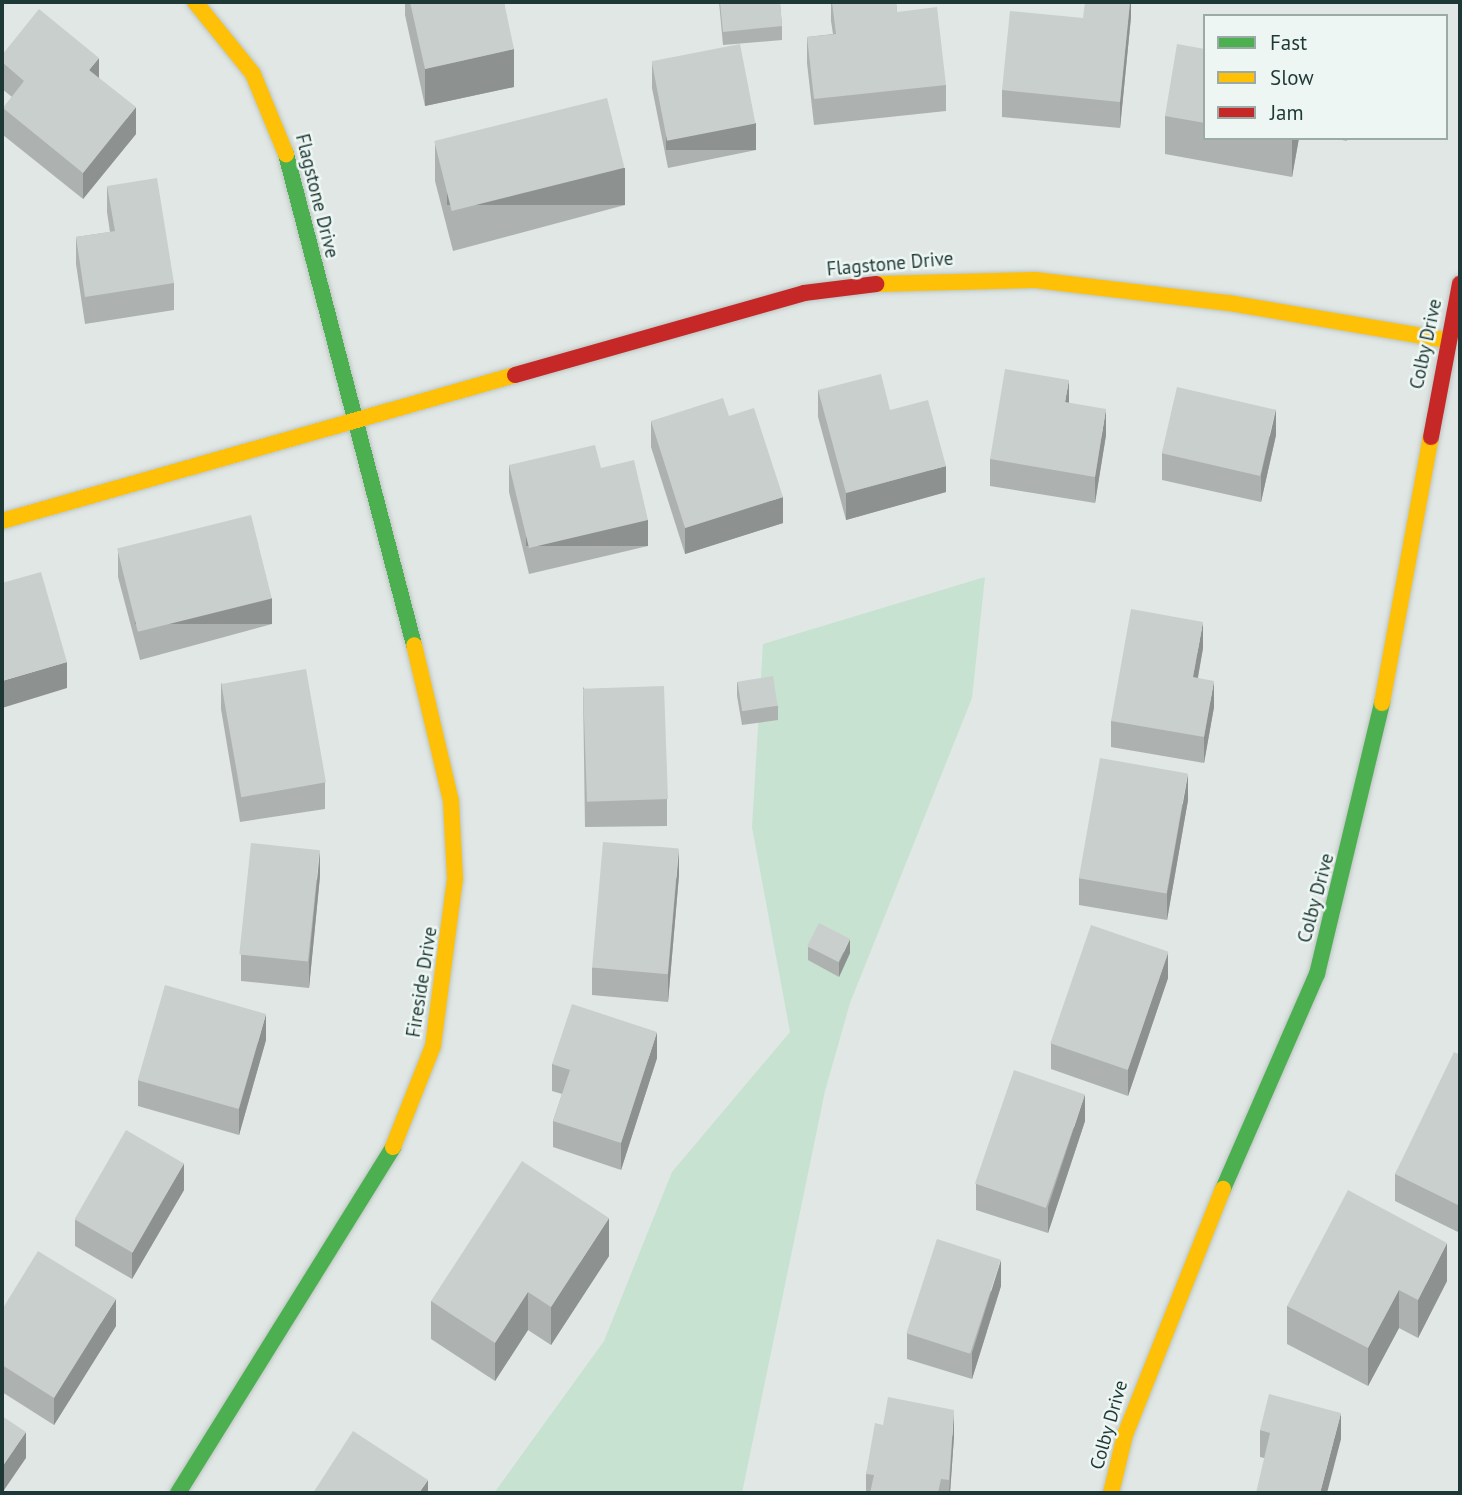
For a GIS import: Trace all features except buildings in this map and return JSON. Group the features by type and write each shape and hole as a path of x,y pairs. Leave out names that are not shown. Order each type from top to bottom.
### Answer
{"street":[{"name":"Flagstone Drive","path":"195,2 234,45 275,120 351,423"},
{"name":"Flagstone Drive","path":"2,521 804,293 946,277 1035,280 1217,301 1446,340"},
{"name":"Colby Drive","path":"1111,1493 1125,1435 1177,1294 1317,974 1376,733 1446,340 1460,284"},
{"name":"Fireside Drive","path":"178,1493 393,1148 433,1046 445,993 455,878 451,801 351,423"}],"green space":[{"path":"985,577 972,698 850,1003 825,1091 742,1493 494,1493 604,1341 672,1172 790,1032 752,827 763,644"}],"traffic: fast":[{"path":"286,154 414,645"},
{"path":"1223,1189 1317,974 1382,703"},
{"path":"178,1493 393,1147"}],"traffic: slow":[{"path":"195,2 253,74 286,154"},
{"path":"876,284 1035,280 1229,303 1446,340"},
{"path":"2,521 515,375"},
{"path":"1382,703 1431,437"},
{"path":"393,1147 433,1046 455,878 451,801 414,645"},
{"path":"1111,1493 1125,1435 1223,1189"}],"traffic: jam":[{"path":"515,375 804,293 876,284"},
{"path":"1431,437 1460,284"}]}
